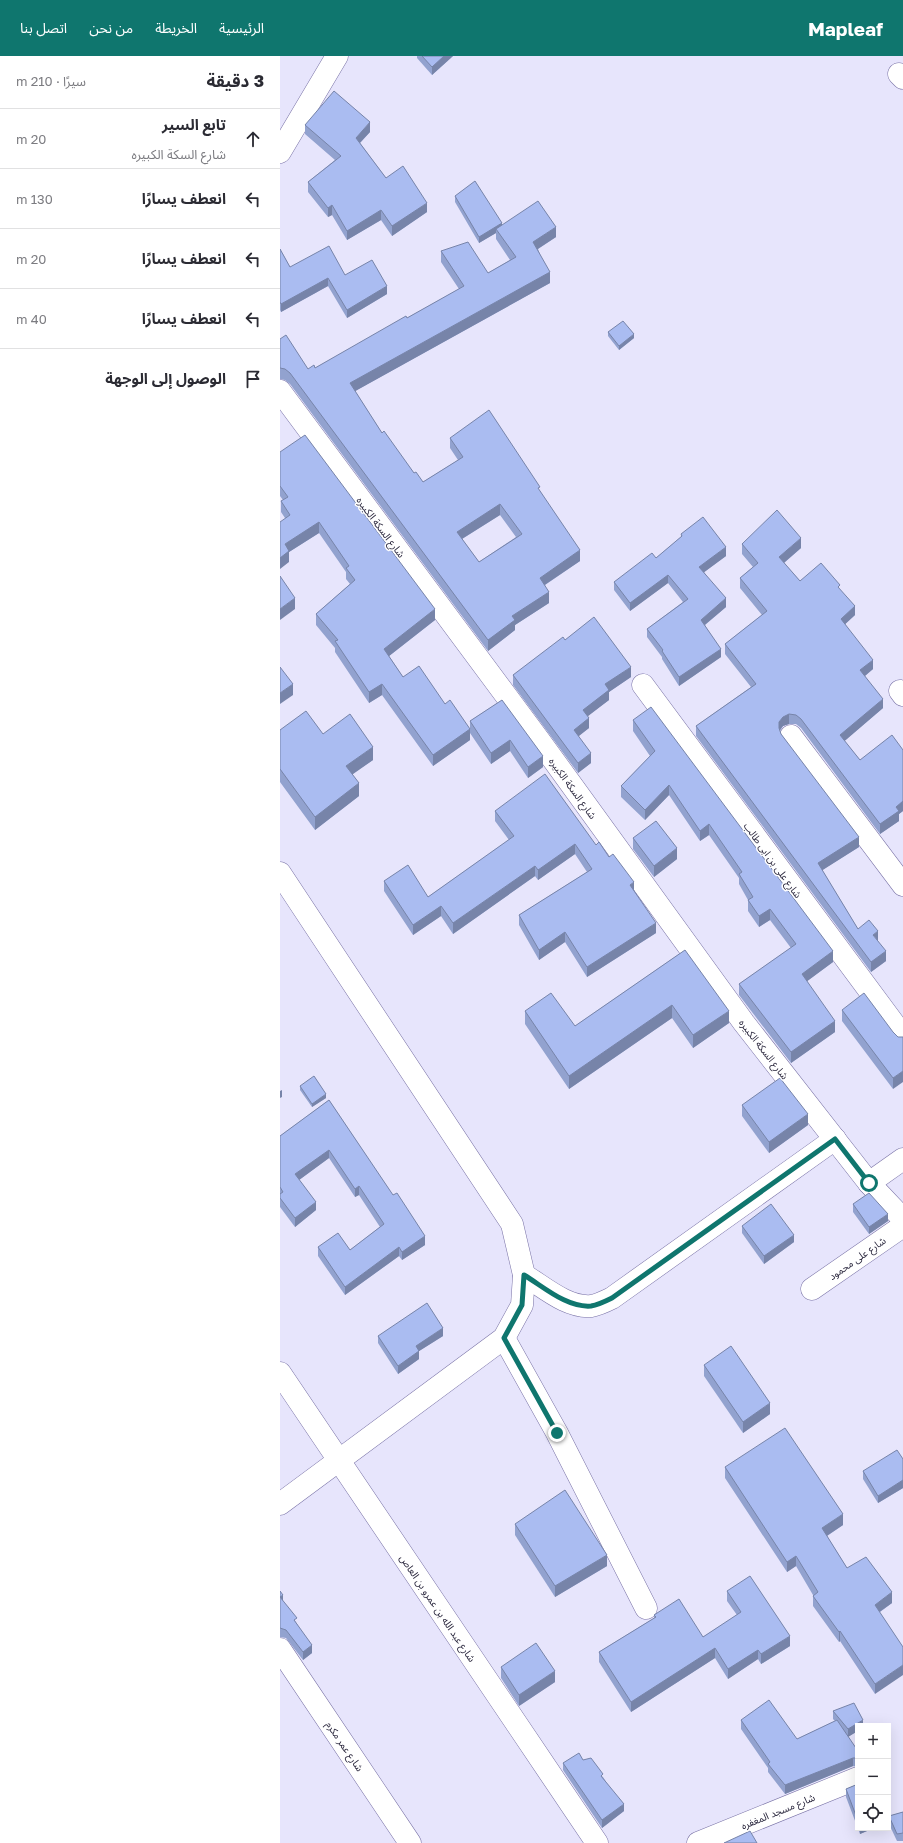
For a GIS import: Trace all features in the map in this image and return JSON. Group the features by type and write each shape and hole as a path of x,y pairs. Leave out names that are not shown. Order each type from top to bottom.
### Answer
{"street":[{"path":"280,152 337,56"},
{"name":"شارع السكة الكبيره","path":"280,391 539,740 744,1023 869,1183 903,1219"},
{"name":"شارع على بن ابى طالب","path":"643,685 903,1036"},
{"path":"791,736 903,885"},
{"path":"280,873 512,1224 524,1275 522,1305 504,1338 280,1504"},
{"path":"524,1275 566,1301 579,1306 593,1306 612,1298 835,1139"},
{"path":"869,1183 903,1159"},
{"name":"شارع على محمود","path":"812,1289 903,1226"},
{"path":"504,1338 557,1433 646,1608"},
{"name":"شارع عبد الله بن عمرو بن العاص","path":"280,1373 597,1843"},
{"name":"شارع عمر مكرم","path":"280,1649 410,1843"},
{"name":"شارع مسجد المغفره","path":"698,1843 721,1839 855,1779"}],"building":[{"path":"422,56 444,56 432,67"},
{"path":"334,91 370,122 356,138 386,178 403,166 427,203 392,226 381,210 347,231 332,205 328,208 308,182 341,156 305,125"},
{"path":"475,181 502,223 479,237 455,196"},
{"path":"538,201 556,227 533,242 550,272 350,383 382,433 384,431 414,473 416,472 423,482 463,457 450,438 489,410 540,487 538,488 580,550 540,578 549,592 512,616 515,620 488,640 290,373 285,369 280,368 280,339 286,335 308,369 314,365 315,368 406,316 407,318 464,286 441,251 468,242 488,273 516,257 496,229","holes":["500,504 522,534 479,562 457,532"]},
{"path":"329,246 345,275 372,260 387,286 347,310 328,278 281,304 280,249 290,267"},
{"path":"623,321 634,334 619,346 608,332"},
{"path":"305,435 435,609 384,649 403,677 419,666 445,704 450,700 470,729 433,755 382,684 369,692 335,641 338,640 316,614 355,580 346,568 349,566 319,522 285,544 289,551 280,558 280,522 290,515 281,501 288,497 280,486 280,452"},
{"path":"777,510 801,538 779,557 800,581 821,563 840,585 838,587 855,606 841,619 873,660 860,670 883,699 840,735 860,760 892,735 903,750 903,801 896,807 899,811 880,824 801,719 796,715 789,714 783,717 779,722 781,734 859,837 818,863 858,929 869,920 878,931 873,935 886,951 871,962 696,726 756,684 725,644 767,611 740,578 758,563 742,544"},
{"path":"703,517 726,547 699,567 726,598 701,620 721,649 679,677 662,651 663,650 647,629 688,599 668,575 630,603 614,582 652,553 656,558 682,536 681,534"},
{"path":"280,576 295,598 280,609"},
{"path":"594,617 631,667 605,684 609,690 583,710 589,718 574,730 591,753 578,763 513,675 563,637 565,640"},
{"path":"280,667 293,684 280,693"},
{"path":"502,700 543,756 528,767 510,740 491,753 470,721"},
{"path":"651,707 833,951 802,974 835,1021 791,1052 739,984 796,944 770,909 759,916 748,900 753,897 739,874 742,872 709,824 700,831 669,785 645,810 621,786 655,751 633,720"},
{"path":"306,711 323,734 350,714 373,747 346,766 359,783 315,817 280,769 280,730"},
{"path":"545,774 596,845 599,842 609,857 613,854 634,882 630,885 656,923 587,967 565,932 539,950 519,915 592,869 575,844 538,870 535,866 453,923 441,906 413,925 384,881 408,865 428,897 514,836 495,811"},
{"path":"656,821 677,848 654,866 633,838"},
{"path":"685,950 729,1011 693,1035 672,1005 569,1076 525,1011 551,993 575,1026"},
{"path":"864,993 893,1032 898,1037 903,1037 903,1071 893,1078 842,1010"},
{"path":"314,1076 326,1094 312,1104 300,1086"},
{"path":"780,1078 808,1114 769,1142 742,1105"},
{"path":"329,1100 393,1195 397,1193 425,1236 402,1252 399,1247 345,1287 318,1247 338,1233 350,1250 384,1224 359,1186 355,1189 329,1150 295,1174 316,1202 295,1218 280,1198 280,1194 283,1192 280,1187 280,1136"},
{"path":"869,1193 888,1214 869,1227 853,1204"},
{"path":"771,1204 794,1235 764,1256 742,1226"},
{"path":"427,1303 443,1328 416,1346 419,1351 398,1366 378,1336"},
{"path":"731,1346 770,1403 743,1422 704,1365"},
{"path":"785,1428 843,1514 822,1528 847,1568 866,1557 892,1592 875,1605 903,1647 903,1665 875,1684 840,1631 839,1632 813,1596 818,1592 796,1556 787,1562 725,1467"},
{"path":"897,1450 903,1459 903,1480 878,1496 863,1471"},
{"path":"565,1490 607,1555 555,1586 515,1524"},
{"path":"750,1576 790,1636 761,1654 758,1650 728,1669 715,1648 631,1702 599,1652 656,1617 654,1615 679,1599 703,1637 741,1612 727,1591"},
{"path":"280,1597 297,1618 294,1620 312,1645 303,1652 286,1630 280,1628"},
{"path":"536,1643 555,1671 519,1695 501,1667"},
{"path":"769,1700 797,1739 837,1720 855,1747 855,1758 785,1785 768,1764 770,1762 741,1720"},
{"path":"854,1703 863,1720 855,1723 855,1725 848,1729 833,1711"},
{"path":"579,1753 583,1760 591,1758 603,1774 601,1776 624,1804 602,1820 563,1763"},
{"path":"855,1785 855,1813 846,1789"},
{"path":"903,1812 903,1833 897,1834 891,1820 891,1815"},
{"path":"750,1831 757,1843 724,1843"}],"route":[{"path":"557,1433 504,1338 522,1305 524,1275 566,1301 579,1306 593,1306 612,1298 835,1139 869,1183"}]}
